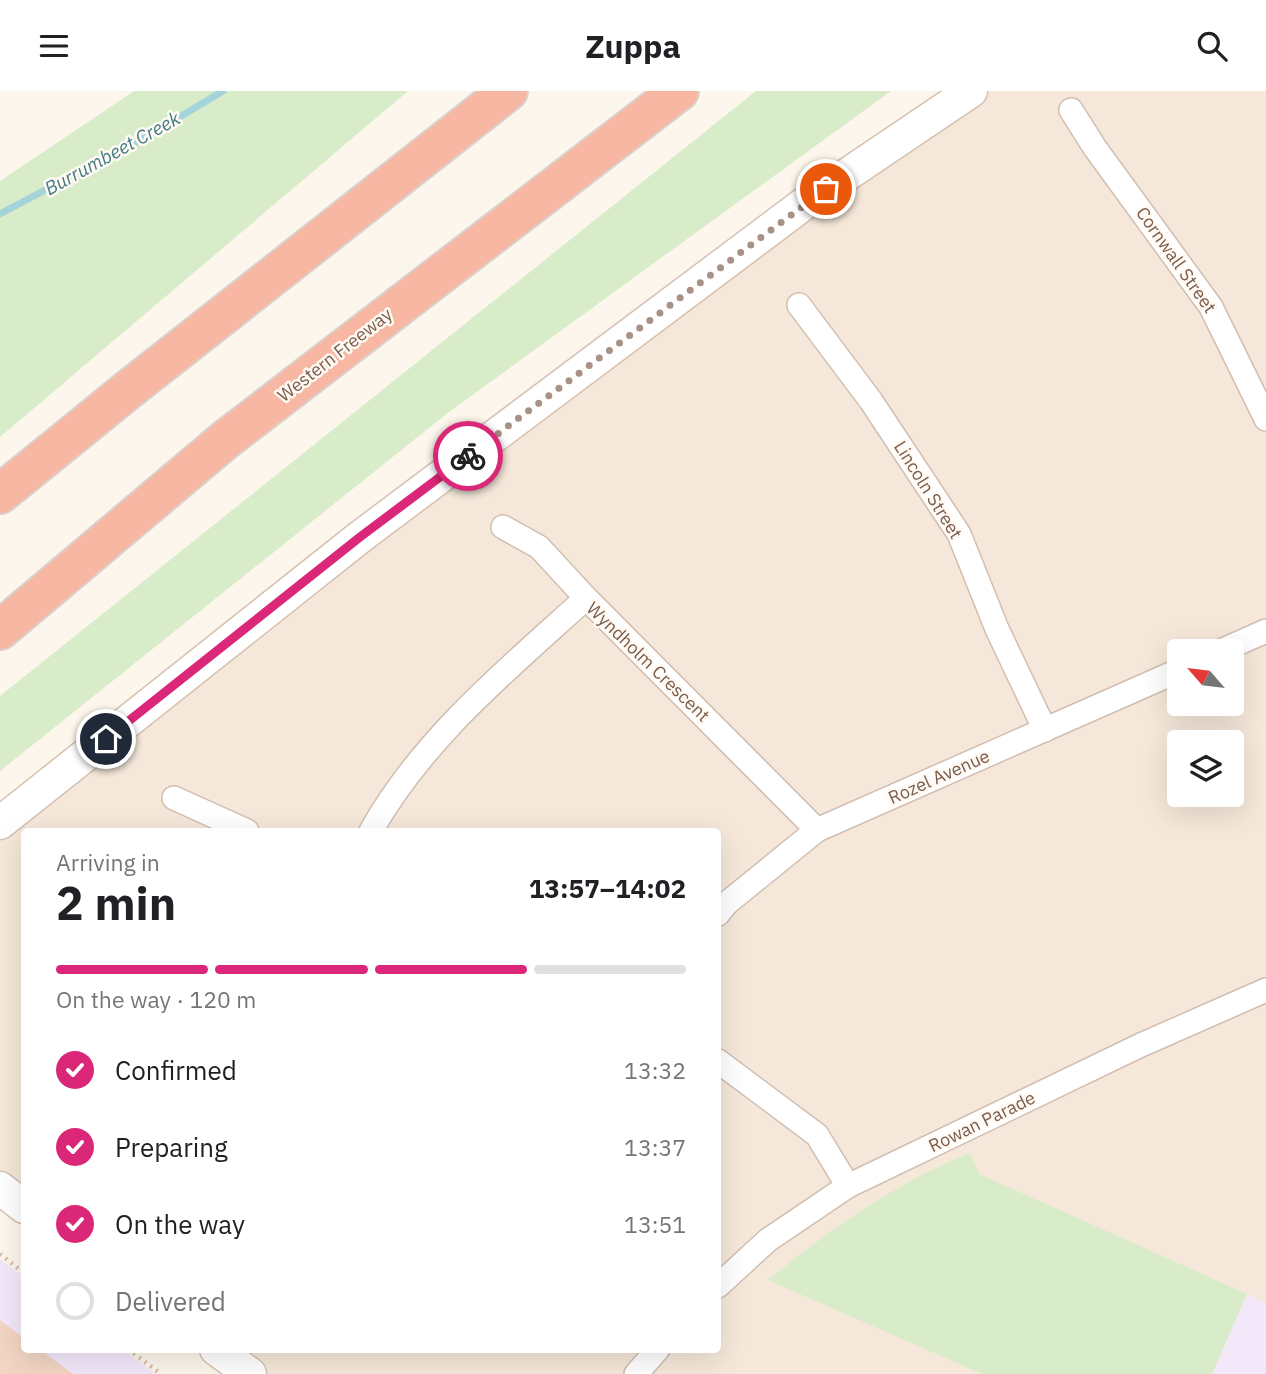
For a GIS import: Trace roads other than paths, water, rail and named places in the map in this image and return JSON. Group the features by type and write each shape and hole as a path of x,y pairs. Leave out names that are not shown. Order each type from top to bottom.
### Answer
{"highway":[{"path":"455,134 497,91"},
{"path":"0,494 508,91"},
{"name":"Western Freeway","path":"0,630 225,440 678,91"}],"street":[{"path":"0,823 360,537 805,203 971,91"},
{"name":"Cornwall Street","path":"1071,110 1095,148 1212,307 1266,419"},
{"name":"Lincoln Street","path":"799,306 870,401 959,534 997,629 1045,730"},
{"path":"503,527 539,547 586,598"},
{"name":"Wyndholm Crescent","path":"373,828 391,796 470,703 586,598 817,830"},
{"path":"1244,641 1266,631"},
{"name":"Rozel Avenue","path":"721,910 817,830 1167,676"},
{"path":"174,798 240,828"},
{"name":"Rowan Parade","path":"721,1283 768,1240 848,1186 1141,1045 1266,990"},
{"path":"721,1063 817,1135 848,1186"},
{"path":"0,1188 21,1205"},
{"path":"221,1353 250,1374"},
{"path":"636,1374 654,1353"}],"waterway":[{"name":"Burrumbeet Creek","path":"0,214 153,133 223,91"}]}
